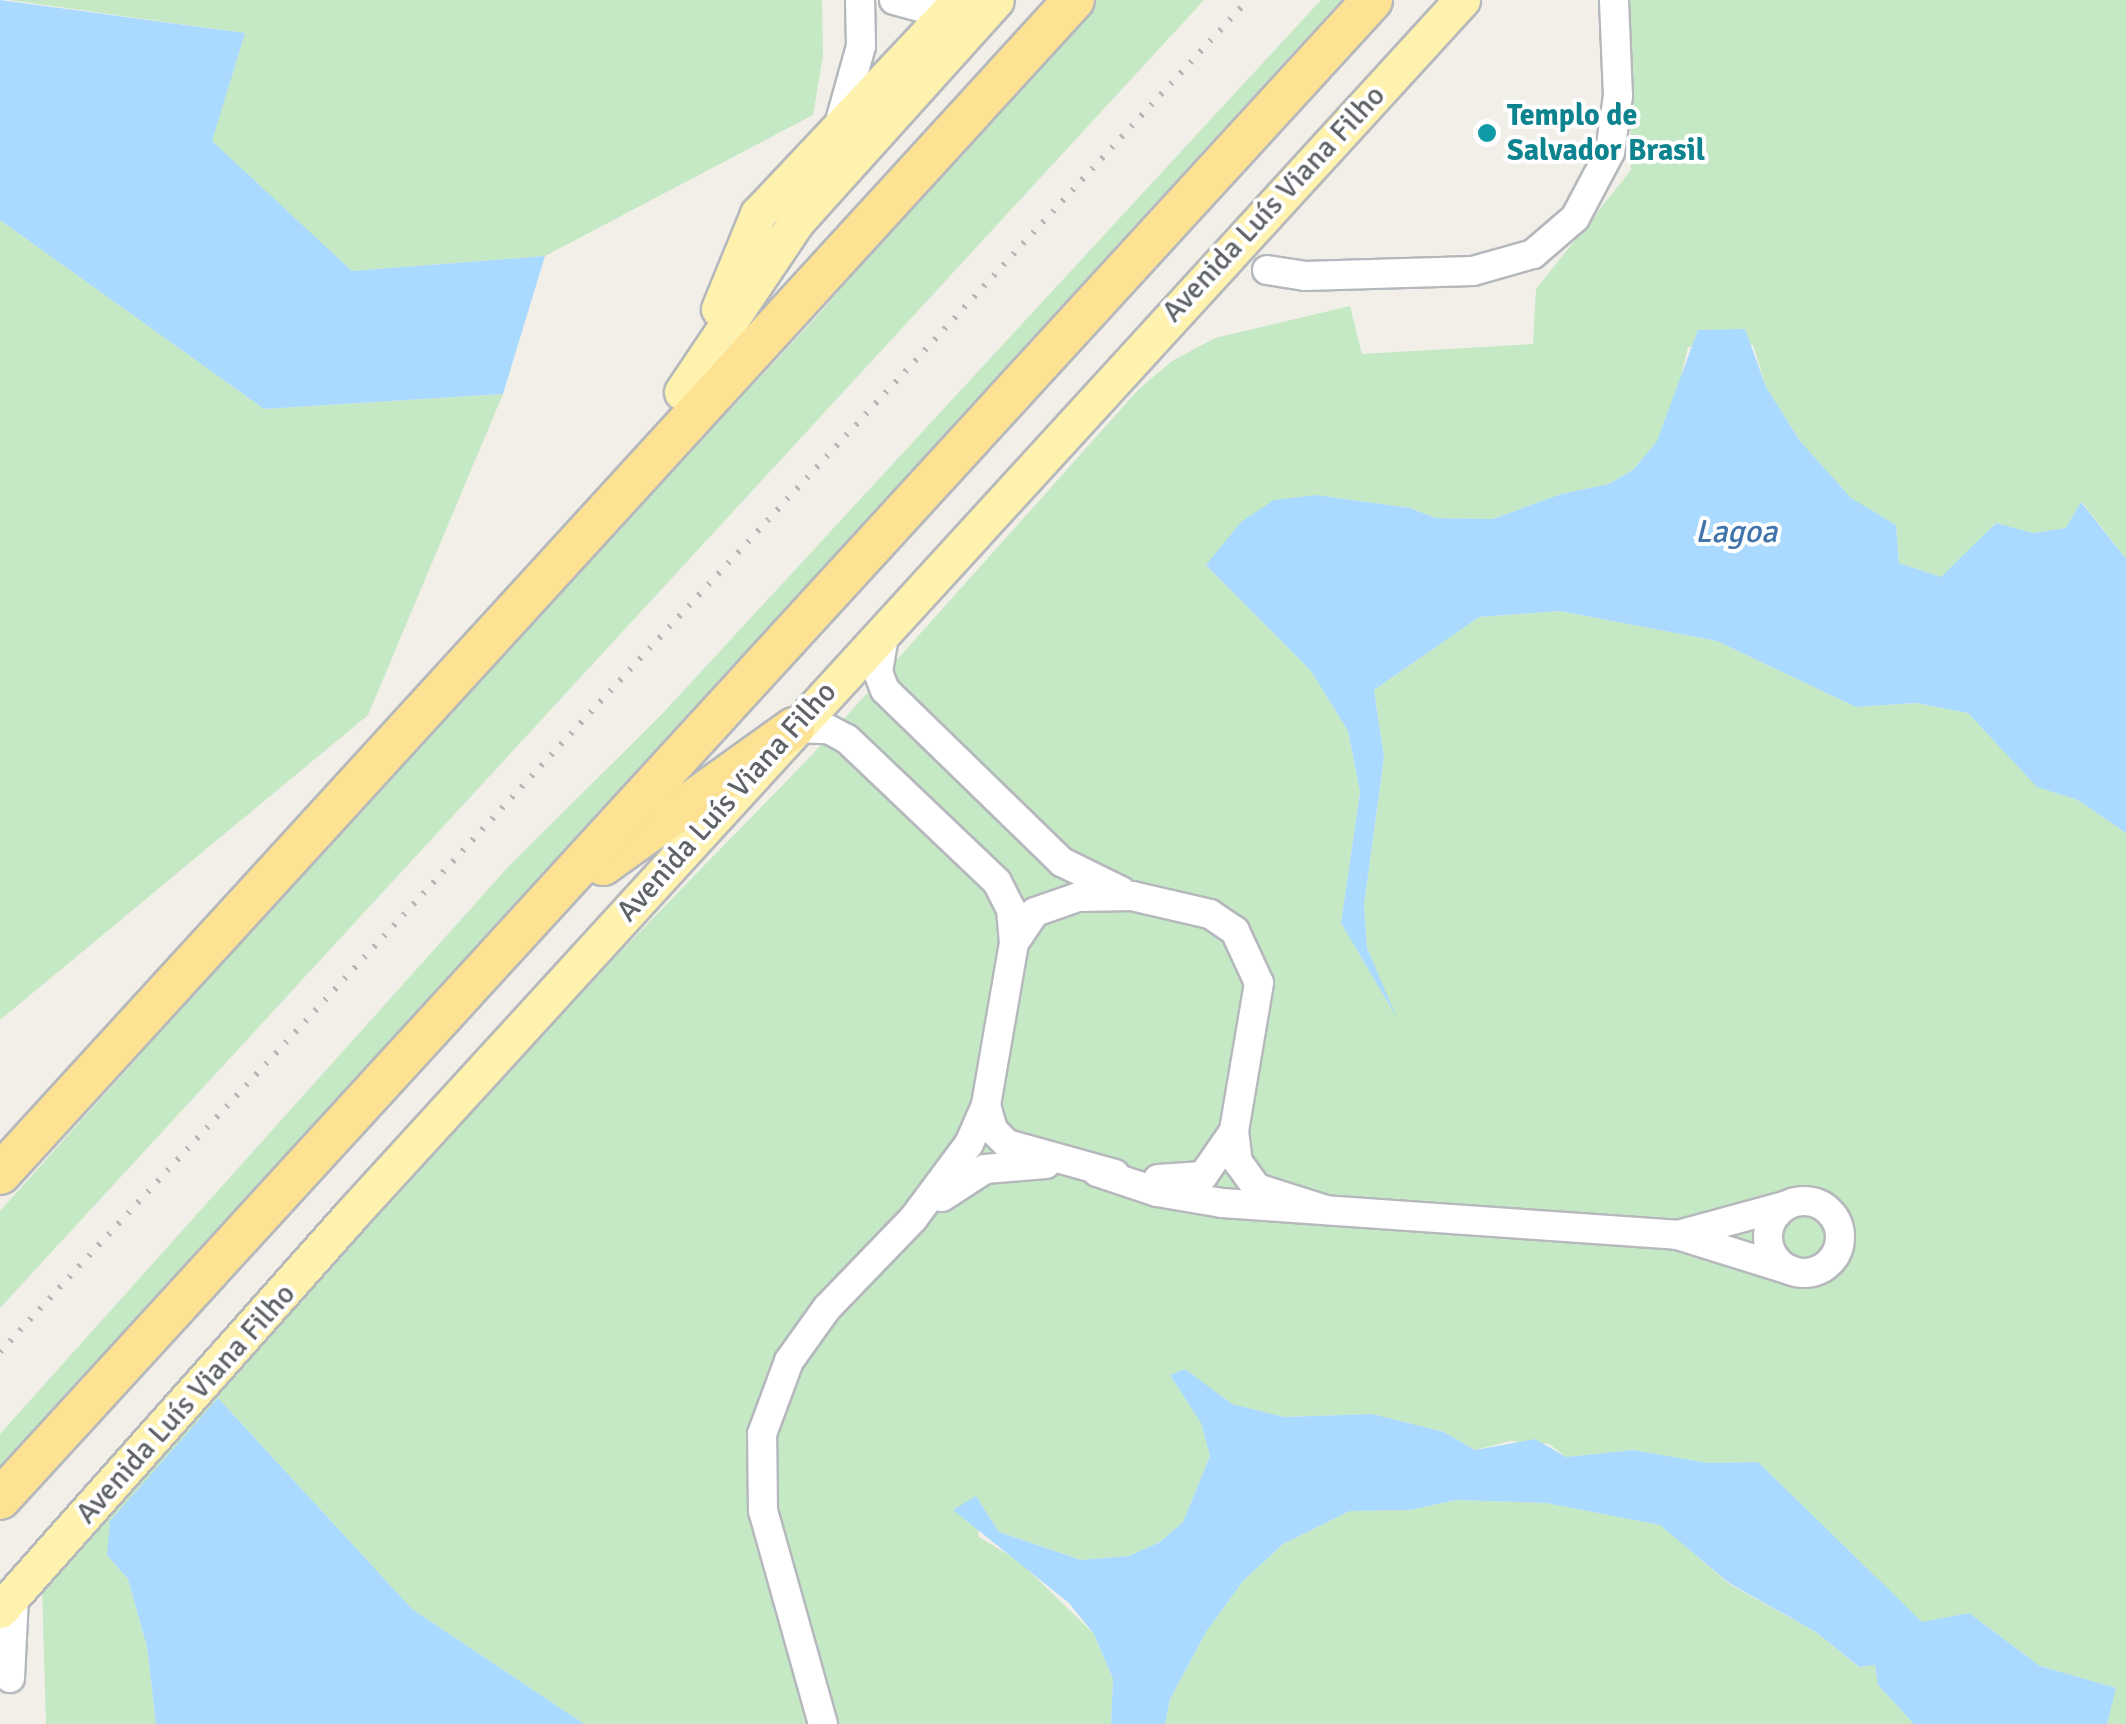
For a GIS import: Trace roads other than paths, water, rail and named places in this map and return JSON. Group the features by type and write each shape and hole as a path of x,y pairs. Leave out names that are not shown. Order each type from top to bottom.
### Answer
{"highway":[{"path":"0,1174 1074,0"},
{"name":"Avenida Luís Viana Filho","path":"0,1499 1372,0"},
{"path":"520,602 682,392"},
{"path":"535,914 794,728"}],"main road":[{"path":"682,392 758,214 960,0"},
{"path":"682,392 796,221 996,0"},
{"name":"Avenida Luís Viana Filho","path":"10,1599 794,728 1462,0"}],"street":[{"path":"835,134 861,46 860,0"},
{"path":"894,0 934,11 960,0"},
{"path":"1267,270 1306,276 1474,271 1534,254 1575,218 1610,152 1618,96 1614,0"},
{"path":"885,630 878,672 885,690 1062,862 1132,896 1210,914 1235,931 1252,958 1259,1002 1234,1131 1238,1162 1250,1183 1326,1210"},
{"path":"794,728 828,729 846,739 998,882 1011,909 1014,944 986,1105 956,1164 913,1219 827,1308 789,1360 762,1434 763,1511 823,1724"},
{"path":"1014,944 1026,922 1045,906 1078,897 1132,896"},
{"path":"986,1105 993,1130 1007,1144 1157,1192 1222,1203 1676,1235 1793,1271 1825,1266 1840,1236 1823,1206 1788,1205 1676,1235"},
{"path":"1097,1172 1192,1180 1212,1168 1234,1131"},
{"path":"913,1219 985,1169 1064,1165"},
{"path":"1788,1205 1768,1234 1775,1257 1793,1271"},
{"path":"10,1599 10,1678"}],"water":[{"path":"0,0 245,33 212,141 352,271 545,256 503,394 264,409 0,220"},
{"name":"Lagoa","path":"1745,329 1766,387 1800,441 1851,498 1896,525 1899,563 1941,577 1996,523 2033,533 2066,528 2081,502 2126,559 2126,833 2078,800 2037,787 1968,713 1916,703 1856,707 1717,641 1560,611 1479,617 1374,690 1384,757 1364,905 1367,948 1397,1018 1341,923 1360,792 1348,731 1311,671 1206,565 1241,522 1274,500 1316,495 1410,508 1436,518 1493,519 1561,494 1609,484 1633,470 1657,441 1698,330"},
{"path":"1185,1369 1232,1404 1284,1417 1372,1414 1444,1432 1475,1450 1535,1439 1566,1457 1633,1450 1708,1463 1758,1462 1922,1622 1969,1613 2040,1666 2116,1688 2107,1724 1914,1724 1878,1685 1875,1665 1859,1667 1816,1632 1729,1583 1660,1525 1546,1503 1456,1500 1410,1510 1350,1511 1283,1544 1243,1581 1206,1632 1170,1699 1165,1724 1111,1724 1113,1679 1094,1634 1069,1603 953,1510 976,1496 999,1532 1081,1560 1129,1556 1160,1542 1183,1522 1210,1456 1201,1423 1170,1375"},
{"path":"218,1398 412,1609 584,1724 156,1724 147,1647 128,1579 107,1555 110,1521"}],"railway":[{"path":"0,1352 1248,0"}],"place":[{"name":"Templo de Salvador Brasil","path":"1487,133"}]}
